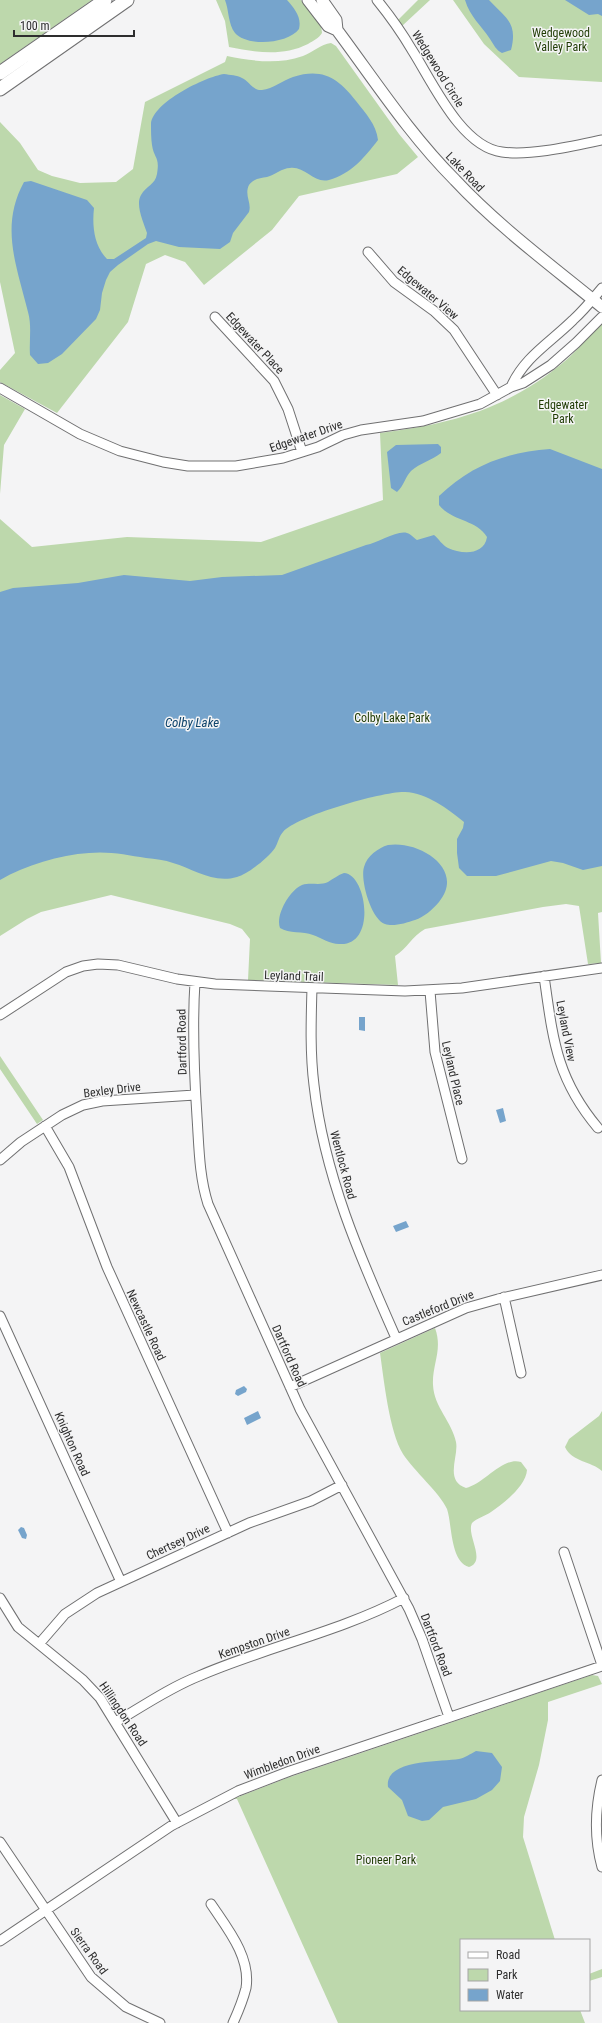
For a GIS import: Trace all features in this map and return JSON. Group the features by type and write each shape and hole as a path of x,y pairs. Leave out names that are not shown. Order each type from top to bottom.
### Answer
{"main road":[{"path":"0,73 105,0"},
{"path":"0,89 127,0"}],"street":[{"name":"Lake Road","path":"308,0 328,26 337,30 414,135 455,181 500,223 602,307"},
{"name":"Lake Road","path":"322,0 336,20 337,30"},
{"name":"Wedgewood Circle","path":"377,0 412,49 444,105 464,128 484,146 502,152 512,153 561,148 602,140"},
{"name":"Edgewater View","path":"368,252 394,282 434,311 454,330 497,395"},
{"name":"Edgewater Drive","path":"511,387 516,376 539,349 573,321 602,288"},
{"name":"Edgewater Place","path":"215,317 274,381 288,409 302,452"},
{"name":"Edgewater Drive","path":"0,388 96,441 133,455 163,462 203,467 236,466 259,463 302,452 361,430 423,421 480,404 511,387 524,383 551,365 602,317"},
{"name":"Leyland Trail","path":"0,1015 62,974 86,965 105,963 195,982 221,985 430,991 602,968"},
{"name":"Leyland View","path":"544,976 554,1042 560,1066 575,1097 598,1128"},
{"name":"Dartford Road","path":"195,982 192,1041 200,1164 206,1199 308,1425 404,1598 422,1639 449,1717"},
{"name":"Wentlock Road","path":"312,988 313,1074 325,1148 355,1246 396,1338"},
{"name":"Leyland Place","path":"430,991 435,1052 462,1159"},
{"name":"Bexley Drive","path":"0,1160 15,1146 45,1126 70,1110 89,1103 196,1095"},
{"name":"Newcastle Road","path":"45,1126 69,1167 104,1260 228,1533"},
{"name":"Castleford Drive","path":"290,1387 455,1312 504,1297 602,1275"},
{"path":"504,1297 521,1373"},
{"name":"Knighton Road","path":"0,1316 121,1582"},
{"name":"Chertsey Drive","path":"39,1644 55,1624 70,1610 88,1598 259,1519 311,1501 342,1485"},
{"path":"564,1552 602,1666"},
{"name":"Hillingdon Road","path":"0,1598 16,1624 89,1685 116,1722 177,1823"},
{"name":"Kempston Drive","path":"116,1722 172,1688 197,1676 351,1623 404,1598"},
{"name":"Wimbledon Drive","path":"0,1941 177,1823 210,1804 251,1785 602,1666"},
{"path":"602,1780 598,1800 596,1830 602,1867"},
{"name":"Sierra Road","path":"0,1842 82,1965 100,1986 126,2007 160,2023"},
{"path":"211,1904 238,1946 245,1967 246,1987 233,2023"}],"green space":[{"path":"0,0 92,0 0,64"},
{"path":"216,0 301,0 321,25 322,33 318,38 308,44 288,51 259,52 229,47 225,21"},
{"path":"418,0 430,0 402,26 398,20"},
{"name":"Wedgewood Valley Park","path":"453,0 602,0 602,82 519,77 484,44"},
{"path":"331,43 336,46 399,134 418,157 397,174 299,196 272,230 204,285 185,262 165,255 146,264 128,322 57,413 0,382 0,370 15,353 0,282 0,122 20,143 38,170 52,176 80,183 116,182 133,169 145,102 225,62 227,56 256,61 293,59"},
{"name":"Colby Lake","path":"602,324 602,912 598,913 601,963 588,964 579,906 566,904 425,929 395,956 398,985 248,980 250,939 242,929 230,924 111,895 41,912 0,936 0,519 32,547 127,537 261,542 383,500 380,433 431,425 455,419 500,403 544,378 565,361"},
{"path":"0,395 25,409 4,445 0,494"},
{"path":"0,1056 43,1120 37,1124 0,1069"},
{"path":"435,1328 438,1350 433,1377 434,1393 456,1442 454,1474 459,1485 466,1488 473,1485 500,1467 514,1461 521,1462 527,1470 523,1482 513,1494 496,1509 472,1523 471,1528 476,1559 474,1564 469,1567 463,1564 458,1558 453,1541 449,1515 444,1503 408,1461 398,1444 391,1419 383,1377 380,1353"},
{"path":"602,1411 602,1471 593,1465 572,1456 565,1447 569,1439 599,1416"},
{"name":"Pioneer Park","path":"592,1675 598,1676 602,1684 548,1702 548,1720 539,1765 524,1817 523,1837 555,1939 460,1939 460,2011 580,2011 585,2023 338,2023 237,1799 233,1799 287,1778"},
{"path":"602,1969 602,1977 590,1981 590,1974"}],"water":[{"path":"225,0 287,0 295,10 298,17 300,25 299,29 294,34 277,41 258,42 241,37 235,33 231,25"},
{"path":"465,0 489,0 505,17 512,27 513,41 511,50 502,53 497,49 473,16"},
{"path":"565,0 602,0 602,16 598,14 589,15"},
{"path":"224,74 240,77 259,90 270,88 289,78 304,74 322,74 329,77 337,81 350,93 373,124 378,140 363,159 351,169 344,174 329,180 319,180 300,170 290,168 253,181 249,185 247,192 250,205 249,212 233,233 230,242 220,249 179,247 156,241 148,244 110,272 102,293 100,310 96,319 62,354 48,363 38,364 30,355 29,317 12,246 13,214 17,198 24,182 31,181 87,200 94,208 93,222 99,248 107,259 114,259 146,238 147,233 139,209 139,199 145,189 154,181 157,174 158,164 153,150 151,137 151,124 154,116 170,99 181,92 193,85"},
{"path":"438,444 441,447 441,453 411,471 397,492 391,488 387,452 396,445"},
{"name":"Colby Lake","path":"550,449 602,469 602,866 583,870 563,863 551,861 496,876 467,876 459,868 457,853 457,839 463,828 464,822 437,802 421,795 405,792 361,800 305,819 283,832 275,848 258,865 242,875 228,879 220,879 204,875 163,860 118,854 96,853 55,858 32,865 0,880 0,592 13,588 78,583 124,575 190,581 222,577 282,575 398,533 411,535 417,540 434,535 448,548 471,552 481,548 487,537 482,531 471,523 445,511 439,505 439,496 464,476 490,462 519,453"},
{"path":"388,845 413,847 425,852 435,859 443,868 447,878 446,890 439,902 431,910 418,919 396,925 385,924 375,915 365,889 363,873 365,863 370,856 380,848"},
{"path":"344,873 352,876 363,897 363,923 359,934 351,942 336,944 309,934 288,931 280,928 279,923 282,910 288,897 297,888 305,884 325,883"},
{"path":"359,1017 365,1017 365,1031 359,1030"},
{"path":"503,1108 506,1121 500,1123 496,1110"},
{"path":"406,1221 409,1227 396,1232 393,1226"},
{"path":"244,1386 247,1389 246,1392 238,1396 235,1394 236,1390"},
{"path":"258,1411 261,1418 247,1425 244,1418"},
{"path":"21,1527 24,1528 27,1535 26,1539 22,1538 18,1530"},
{"path":"476,1751 492,1753 502,1767 500,1781 492,1790 476,1799 443,1807 429,1820 422,1821 408,1816 402,1800 388,1787 389,1778 395,1771 404,1767 428,1762 459,1759"}],"park label":[{"name":"Edgewater Park","path":"563,412"},
{"name":"Colby Lake Park","path":"392,718"}]}
